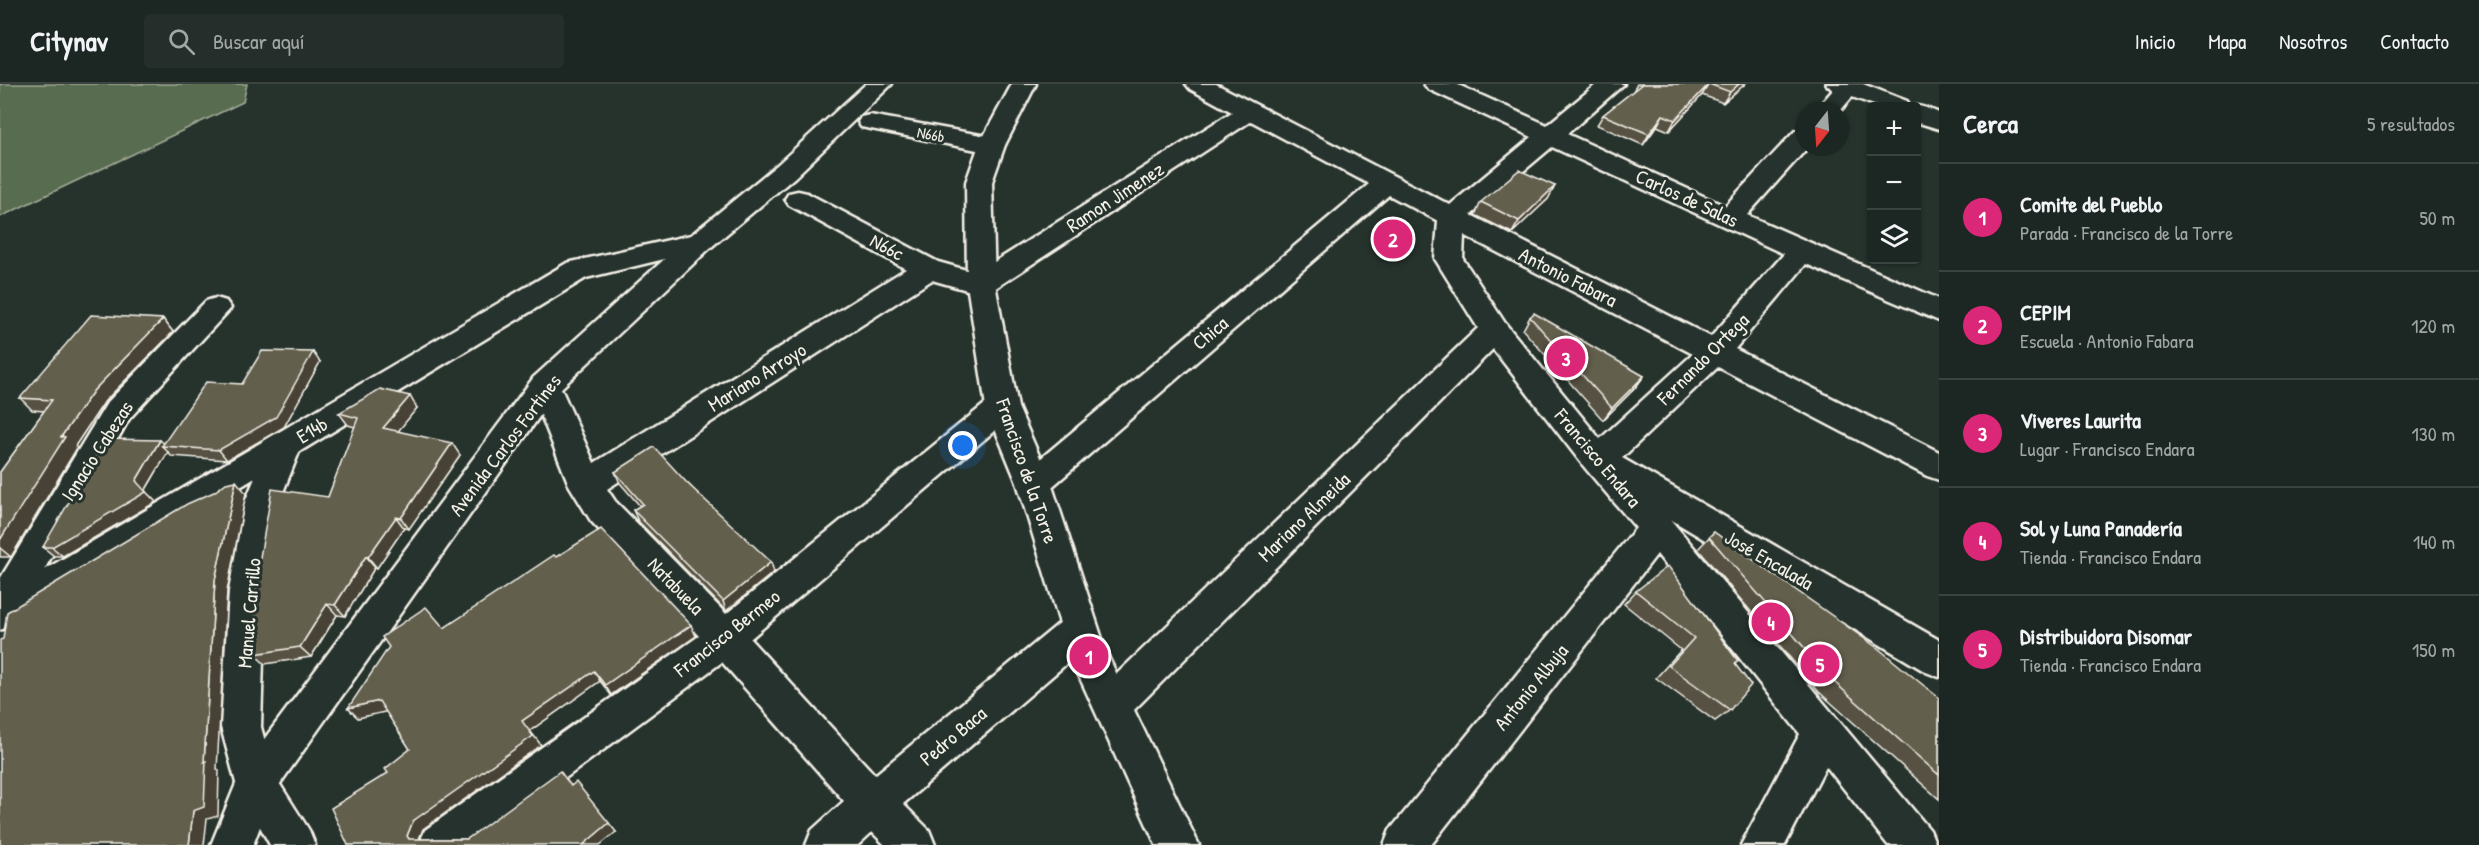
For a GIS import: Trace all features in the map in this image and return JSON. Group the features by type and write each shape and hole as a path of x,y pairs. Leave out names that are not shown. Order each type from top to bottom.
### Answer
{"street":[{"name":"Avenida Carlos Fortines","path":"232,845 256,783 545,385 700,243 786,171 880,84"},
{"name":"Francisco de la Torre","path":"1024,84 992,146 979,182 981,284 1002,407 1034,483 1089,656 1178,845"},
{"name":"Antonio Fabara","path":"1198,84 1452,218 1939,467"},
{"name":"Carlos de Salas","path":"1436,84 1802,251 1939,310"},
{"path":"1452,218 1612,84"},
{"path":"1834,102 1846,85 1888,102"},
{"name":"Ramon Jimenez","path":"981,284 1250,111"},
{"path":"1921,115 1939,122"},
{"name":"N66b","path":"870,122 992,146"},
{"path":"1730,218 1795,146"},
{"name":"Chica","path":"1034,483 1387,183"},
{"name":"N66c","path":"798,199 928,269 981,284"},
{"name":"Francisco Endara","path":"1452,218 1449,259 1494,330 1915,845"},
{"name":"E14b","path":"0,613 285,446 577,270 700,243"},
{"name":"Fernando Ortega","path":"1598,460 1715,352 1802,251"},
{"name":"Mariano Arroyo","path":"586,485 928,269"},
{"name":"Ignacio Cabezas","path":"0,613 118,411 216,308"},
{"name":"Mariano Almeida","path":"1113,704 1494,330"},
{"name":"Natabuela","path":"545,385 586,485 603,511 725,638 873,803 914,845"},
{"name":"Francisco Bermeo","path":"440,845 725,638 1002,407"},
{"name":"Manuel Carrillo","path":"285,446 262,502 247,591 241,727 256,783 294,845"},
{"name":"José Encalada","path":"1598,460 1939,660"},
{"name":"Antonio Albuja","path":"1405,845 1657,528"},
{"name":"Pedro Baca","path":"827,845 873,803 1080,629"},
{"path":"1762,845 1822,734"}],"green space":[{"path":"0,84 247,84 243,102 0,217"}],"building":[{"path":"1642,84 1709,84 1675,120 1663,115 1649,134 1603,115"},
{"path":"1709,84 1739,84 1730,92"},
{"path":"1519,170 1555,186 1519,221 1481,202"},
{"path":"1534,313 1644,376 1612,408 1530,317"},
{"path":"91,315 163,319 94,390 61,437 65,437 0,540 0,472 52,400 20,398"},
{"path":"262,351 313,352 276,417 219,450 162,446 206,382 242,384"},
{"path":"380,389 410,396 383,428 452,443 401,518 396,517 368,557 366,556 335,605 327,604 300,647 254,654 256,580 272,489 328,497 358,418 339,413"},
{"path":"105,439 160,440 136,481 146,492 52,547 43,547"},
{"path":"654,447 687,483 771,562 723,601 633,510 643,504 615,472"},
{"path":"236,481 215,580 204,762 206,761 204,807 193,811 189,845 0,845 0,640 3,639 7,612 187,504 214,492 226,483"},
{"path":"601,529 691,625 605,685 594,671 522,721 533,736 413,821 407,836 409,839 467,839 560,771 571,786 576,782 609,823 583,845 348,845 331,808 388,773 385,769 410,749 379,701 348,708 389,647 382,637 426,607 444,628 554,555 556,557"},
{"path":"1714,532 1879,649 1939,698 1939,775 1833,681 1709,537"},
{"path":"1668,566 1738,661 1735,664 1751,685 1730,710 1669,666 1694,638 1636,591"}],"place":[{"name":"CEPIM","path":"1393,239"},
{"name":"Viveres Laurita","path":"1566,358"},
{"name":"Sol y Luna Panadería","path":"1771,622"},
{"name":"Comite del Pueblo","path":"1089,656"},
{"name":"Distribuidora Disomar","path":"1820,664"}]}
